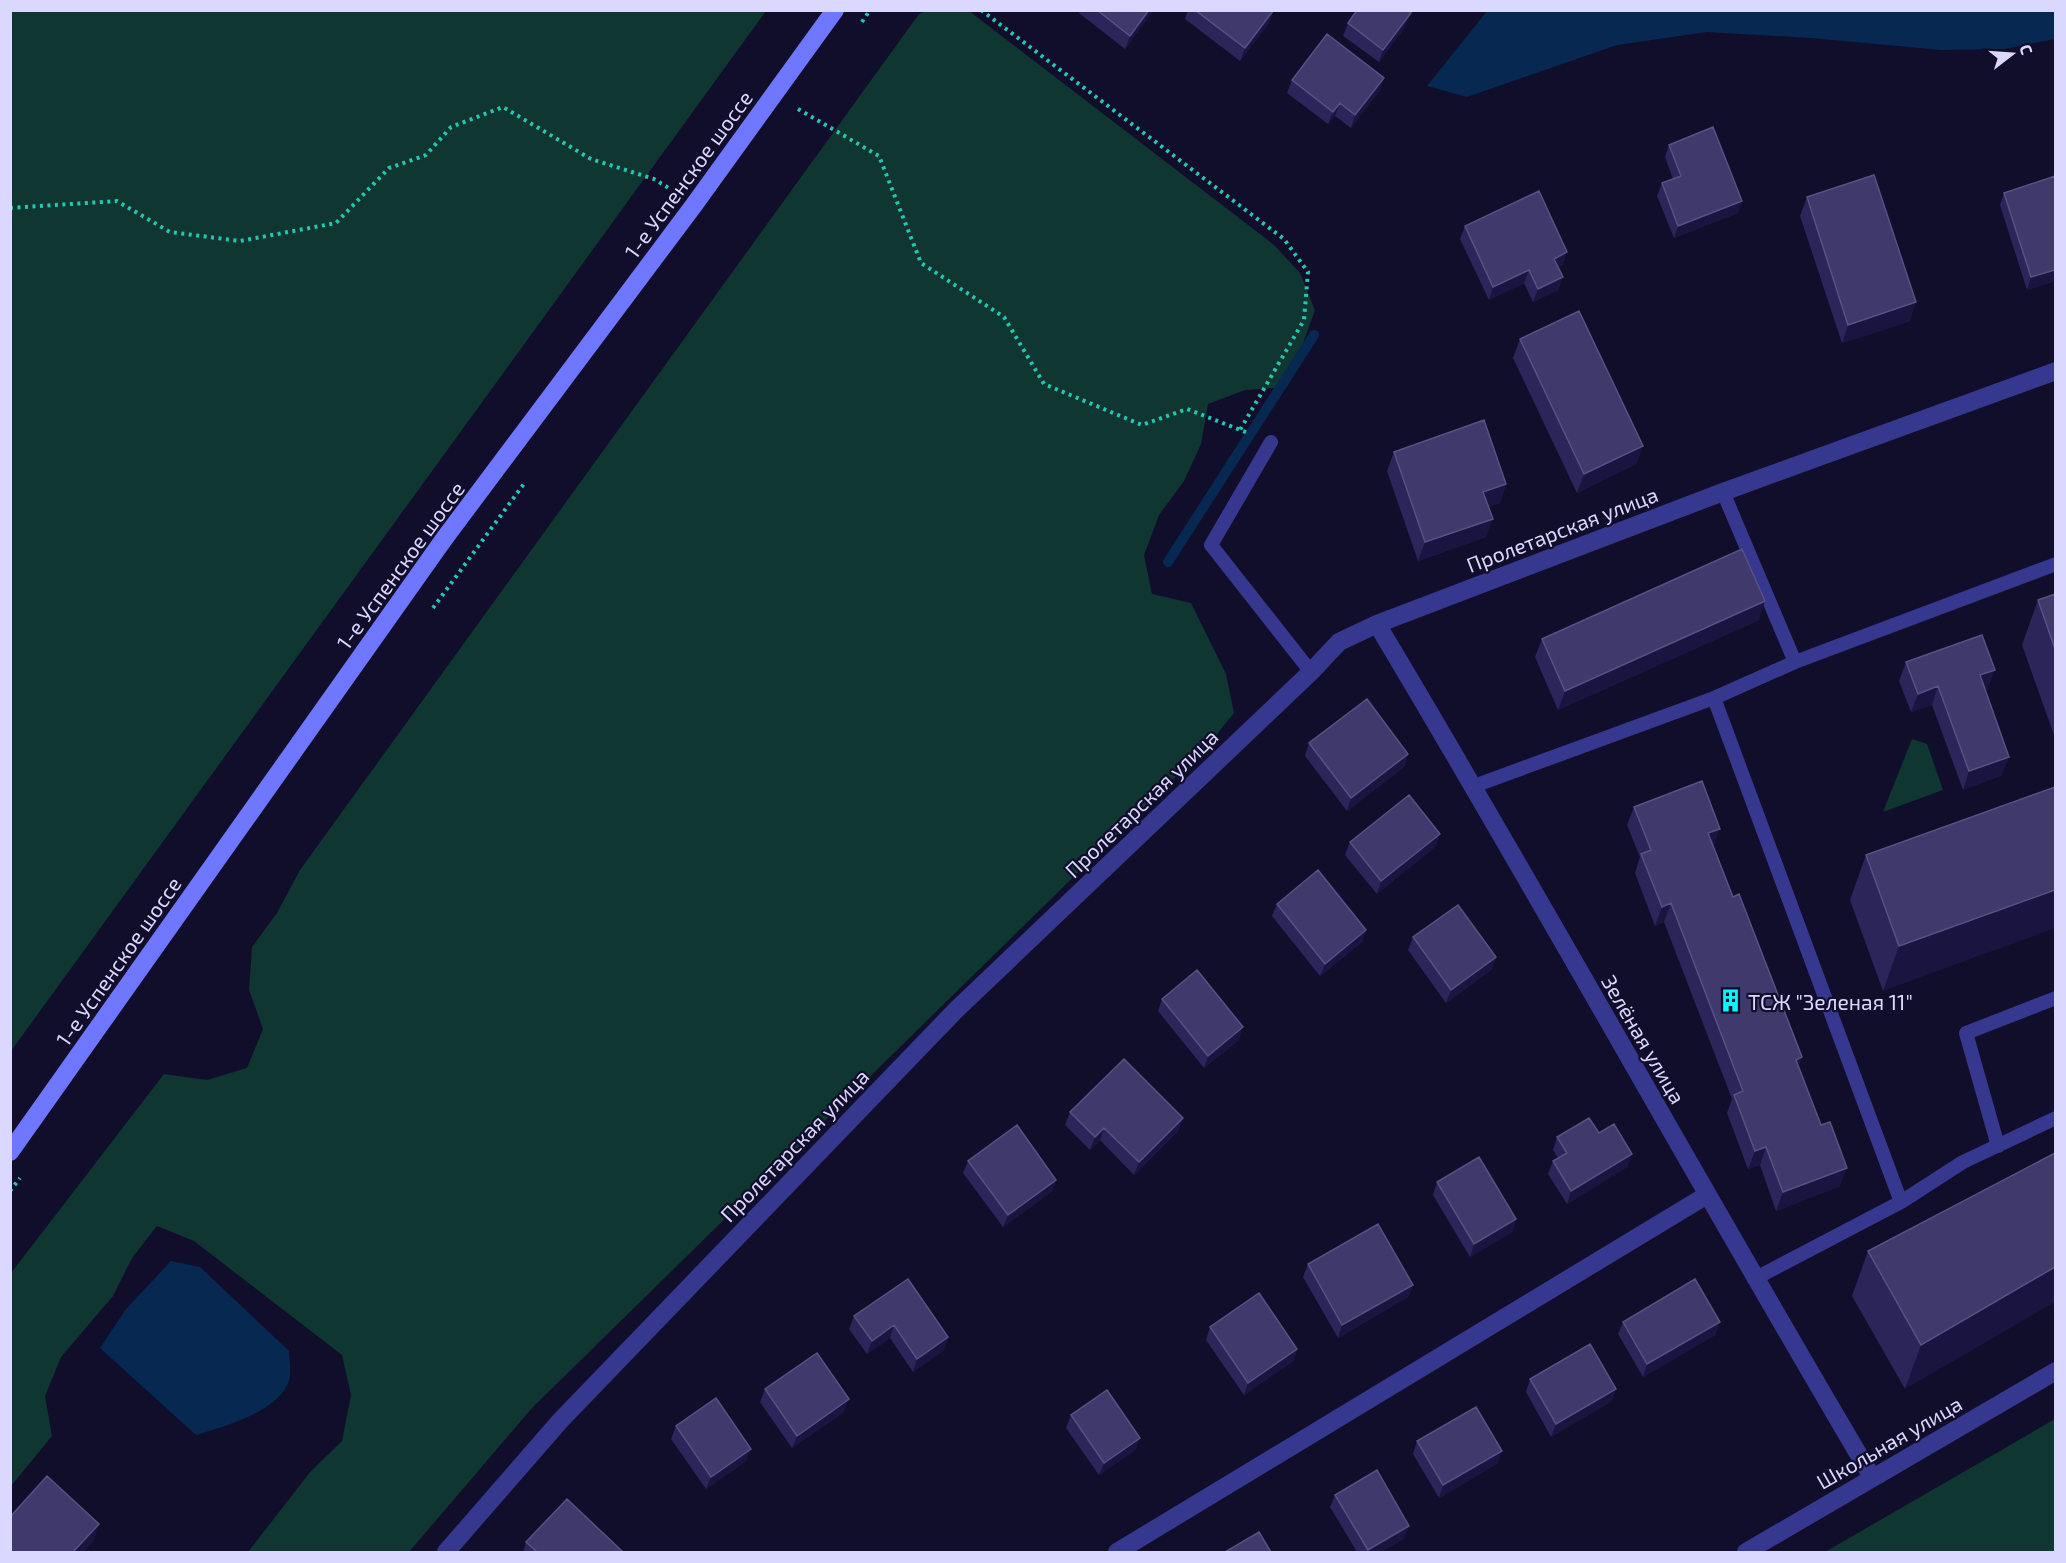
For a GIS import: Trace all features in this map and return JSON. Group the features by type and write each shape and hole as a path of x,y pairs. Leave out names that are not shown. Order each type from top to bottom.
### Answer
{"main road":[{"name":"1-е Успенское шоссе","path":"10,1152 444,539 694,205 835,10"}],"street":[{"name":"Пролетарская улица","path":"446,1552 560,1421 956,1010 1340,642 1377,624 1723,492 2055,371"},
{"name":"Зелёная улица","path":"1377,624 1474,786 1754,1279 1872,1477"},
{"path":"1117,1552 1707,1195"},
{"name":"Школьная улица","path":"1746,1552 2055,1371"}],"lane":[{"path":"1271,442 1211,545 1311,672"},
{"path":"1723,492 1795,662"},
{"path":"1474,786 1714,698 1795,662 2055,564"},
{"path":"1714,698 1901,1202"},
{"path":"1998,1146 1966,1033 2055,998"},
{"path":"1754,1279 1901,1202 1963,1162 2055,1118"}],"path":[{"path":"857,28 870,10"},
{"path":"981,10 1284,239 1308,272 1304,320 1240,430"},
{"path":"791,118 805,100"},
{"path":"10,208 117,201 170,232 240,241 336,223 389,168 426,155 451,127 503,107 591,159 654,179 694,205"},
{"path":"798,109 879,156 921,263 1004,317 1044,384 1142,425 1187,409 1246,432"},
{"path":"427,615 532,472"},
{"path":"10,1191 24,1172"}],"green space":[{"path":"928,10 969,11 1273,244 1300,273 1315,310 1287,387 1245,390 1208,404 1201,444 1184,481 1159,515 1144,555 1152,594 1191,603 1226,674 1234,713 1208,745 532,1408 409,1552 248,1552 311,1471 342,1441 351,1395 342,1355 194,1241 157,1226 132,1258 113,1296 61,1357 45,1396 52,1436 11,1486 11,1273 164,1074 207,1080 247,1068 263,1029 249,990 252,947 277,913 300,870 919,14"},
{"path":"10,11 766,11 11,1051"},
{"path":"1912,739 1927,744 1943,790 1883,812"},
{"path":"2055,1419 2055,1552 1825,1552"}],"water":[{"path":"1488,10 2055,11 2055,39 2004,49 1941,50 1811,38 1707,32 1617,45 1467,97 1427,86"},
{"path":"171,1261 200,1267 289,1351 290,1375 286,1387 278,1398 252,1415 196,1435 100,1348 126,1309"}],"building":[{"path":"1097,10 1149,10 1130,36"},
{"path":"1195,10 1273,10 1273,11 1245,48"},
{"path":"1357,10 1407,10 1411,13 1383,50 1348,23"},
{"path":"1327,34 1384,78 1355,115 1340,103 1333,112 1292,80"},
{"path":"1713,127 1742,201 1678,226 1662,183 1681,176 1669,145"},
{"path":"1874,175 1916,302 1848,325 1807,197"},
{"path":"2055,176 2055,270 2031,277 2004,193"},
{"path":"1539,191 1567,252 1554,259 1563,277 1538,289 1529,270 1493,287 1465,226"},
{"path":"1579,311 1643,446 1584,474 1520,339"},
{"path":"1484,420 1506,484 1483,492 1493,519 1425,542 1394,452"},
{"path":"1742,549 1765,601 1565,691 1542,639"},
{"path":"2055,594 2055,649 2038,600"},
{"path":"1982,635 1995,670 1980,675 2009,757 1969,771 1938,686 1918,694 1906,662"},
{"path":"1367,699 1408,754 1351,798 1309,743"},
{"name":"ТСЖ \"Зеленая 11\"","path":"1702,781 1720,829 1708,833 1733,897 1739,894 1802,1057 1796,1060 1821,1125 1830,1122 1847,1168 1783,1192 1766,1147 1755,1151 1734,1095 1743,1091 1671,903 1662,907 1641,854 1651,850 1634,807"},
{"path":"2055,787 2055,890 1899,946 1866,855"},
{"path":"1409,795 1440,834 1381,881 1350,842"},
{"path":"1318,870 1366,930 1325,964 1277,904"},
{"path":"1458,905 1496,957 1451,990 1413,937"},
{"path":"1197,970 1243,1027 1208,1056 1162,999"},
{"path":"1124,1059 1183,1118 1139,1162 1104,1128 1095,1137 1070,1112"},
{"path":"1589,1118 1599,1133 1614,1124 1632,1154 1571,1191 1553,1161 1567,1153 1557,1137"},
{"path":"1017,1125 1056,1180 1008,1215 968,1161"},
{"path":"2055,1153 2055,1267 1921,1345 1868,1251"},
{"path":"1479,1157 1516,1219 1474,1244 1437,1182"},
{"path":"1378,1224 1413,1285 1342,1325 1308,1264"},
{"path":"908,1279 948,1337 917,1359 894,1325 872,1341 854,1316"},
{"path":"1695,1279 1720,1322 1647,1364 1623,1322"},
{"path":"1259,1293 1297,1349 1248,1383 1210,1327"},
{"path":"1590,1344 1616,1389 1556,1424 1530,1379"},
{"path":"817,1353 849,1399 797,1436 765,1389"},
{"path":"1107,1390 1140,1438 1104,1463 1071,1415"},
{"path":"716,1398 751,1449 711,1477 676,1426"},
{"path":"1476,1407 1502,1451 1443,1485 1417,1441"},
{"path":"1377,1470 1409,1526 1368,1550 1335,1495"},
{"path":"47,1476 99,1524 73,1552 10,1552 10,1517"},
{"path":"567,1499 623,1552 537,1552 526,1542"},
{"path":"1259,1532 1271,1552 1225,1552"}],"waterway":[{"path":"1168,562 1314,335"}],"place":[{"name":"ТСЖ \"Зеленая 11\"","path":"1730,1001"}]}
